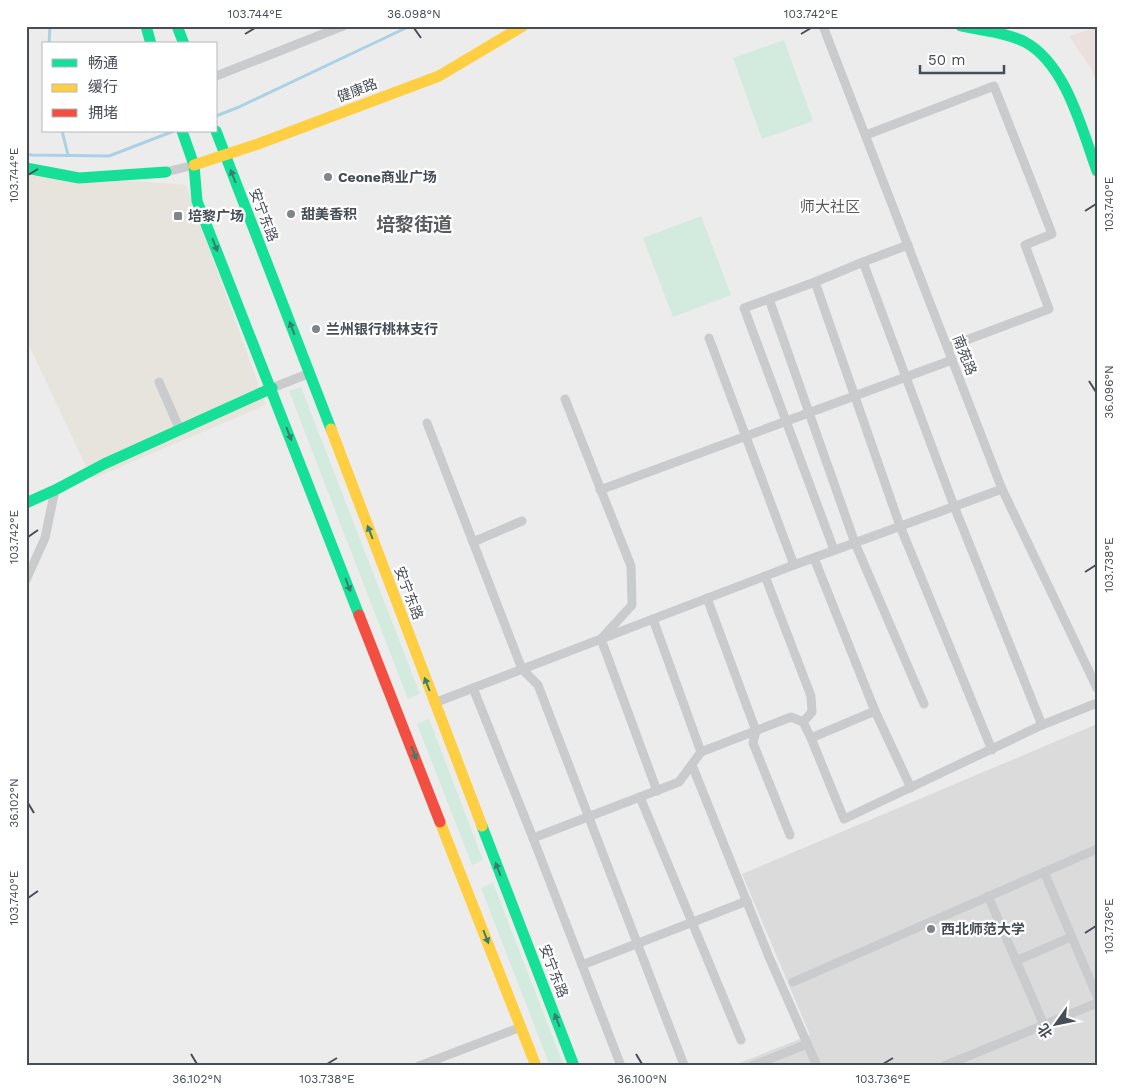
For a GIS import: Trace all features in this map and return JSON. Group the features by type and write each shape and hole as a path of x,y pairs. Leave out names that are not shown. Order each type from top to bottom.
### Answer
{"main road":[{"path":"146,26 151,42"},
{"path":"177,26 183,42"},
{"name":"健康路","path":"194,165 258,144 439,76 524,26"},
{"path":"960,26 1023,42 1041,53 1056,72 1097,171"},
{"name":"安宁东路","path":"216,132 574,1066"},
{"path":"183,135 194,165 197,201 233,307 272,388 536,1066"},
{"path":"26,168 79,178 166,172"},
{"path":"26,503 104,464 272,388"}],"street":[{"path":"218,75 343,26"},
{"name":"南苑路","path":"823,26 1002,488 1097,688"},
{"path":"866,135 994,86 1049,226 1052,234 1025,245 1049,309 948,347"},
{"path":"166,172 194,165"},
{"path":"834,550 744,308 908,245"},
{"path":"863,262 954,506 1042,725"},
{"path":"814,282 900,526 992,750"},
{"path":"769,299 855,542 924,704"},
{"path":"708,338 794,565"},
{"path":"600,490 952,360"},
{"path":"272,388 310,373"},
{"path":"160,382 180,430"},
{"path":"565,399 631,566 632,605 601,639"},
{"path":"428,424 522,669 538,685 684,1065"},
{"path":"434,703 794,565 1002,488"},
{"path":"26,580 45,538 55,490"},
{"path":"473,542 522,521"},
{"path":"814,558 875,711 911,788"},
{"path":"765,576 811,696 812,712 803,722"},
{"path":"707,598 756,731 753,743 790,834"},
{"path":"653,619 701,752"},
{"path":"601,639 656,791"},
{"path":"473,688 621,1066"},
{"path":"533,838 680,782 701,752 792,717 803,722 844,819 1042,725 1097,703"},
{"path":"811,738 875,711"},
{"path":"692,765 817,1066"},
{"path":"640,797 741,1040"},
{"path":"794,982 1097,849"},
{"path":"1044,872 1097,996"},
{"path":"988,896 1044,1025"},
{"path":"582,965 747,901"},
{"path":"1016,961 1072,936"},
{"path":"944,1066 1097,1003"},
{"path":"419,1066 521,1027"},
{"path":"752,1066 807,1044"}],"shaded area":[{"path":"1097,27 1097,84 1091,68 1069,36"},
{"path":"26,173 186,185 266,405 92,479 26,339"},
{"name":"西北师范大学","path":"1097,724 1097,1066 732,1066 810,1035 742,874"}],"green space":[{"path":"784,40 813,121 762,139 733,58"},
{"path":"701,216 731,295 673,317 643,238"},
{"path":"301,387 420,694 408,699 289,391"},
{"path":"429,719 483,860 472,865 417,724"},
{"path":"493,883 564,1066 550,1066 481,888"}],"waterway":[{"path":"49,42 50,26"},
{"path":"218,115 410,26"},
{"path":"62,132 68,155"},
{"path":"26,154 109,156 171,132"}],"traffic: fast":[{"path":"146,26 150,42"},
{"path":"177,26 183,42"},
{"path":"961,26 1010,36 1025,42 1039,52 1062,82 1071,99 1097,171"},
{"path":"182,132 194,165 197,201 359,615"},
{"path":"216,132 331,429"},
{"path":"26,168 79,178 166,172"},
{"path":"26,503 104,464 272,388"},
{"path":"482,826 574,1066"}],"traffic: slow":[{"path":"194,165 258,144 439,76 523,26"},
{"path":"331,429 482,826"},
{"path":"440,822 536,1066"}],"traffic: jam":[{"path":"359,615 440,822"}],"place":[{"name":"Ceone商业广场","path":"328,177"},
{"name":"甜美香积","path":"291,214"},
{"name":"培黎广场","path":"178,216"},
{"name":"兰州银行桃林支行","path":"316,329"},
{"name":"西北师范大学","path":"931,929"}],"district":[{"name":"师大社区","path":"830,207"},
{"name":"培黎街道","path":"414,224"}]}
